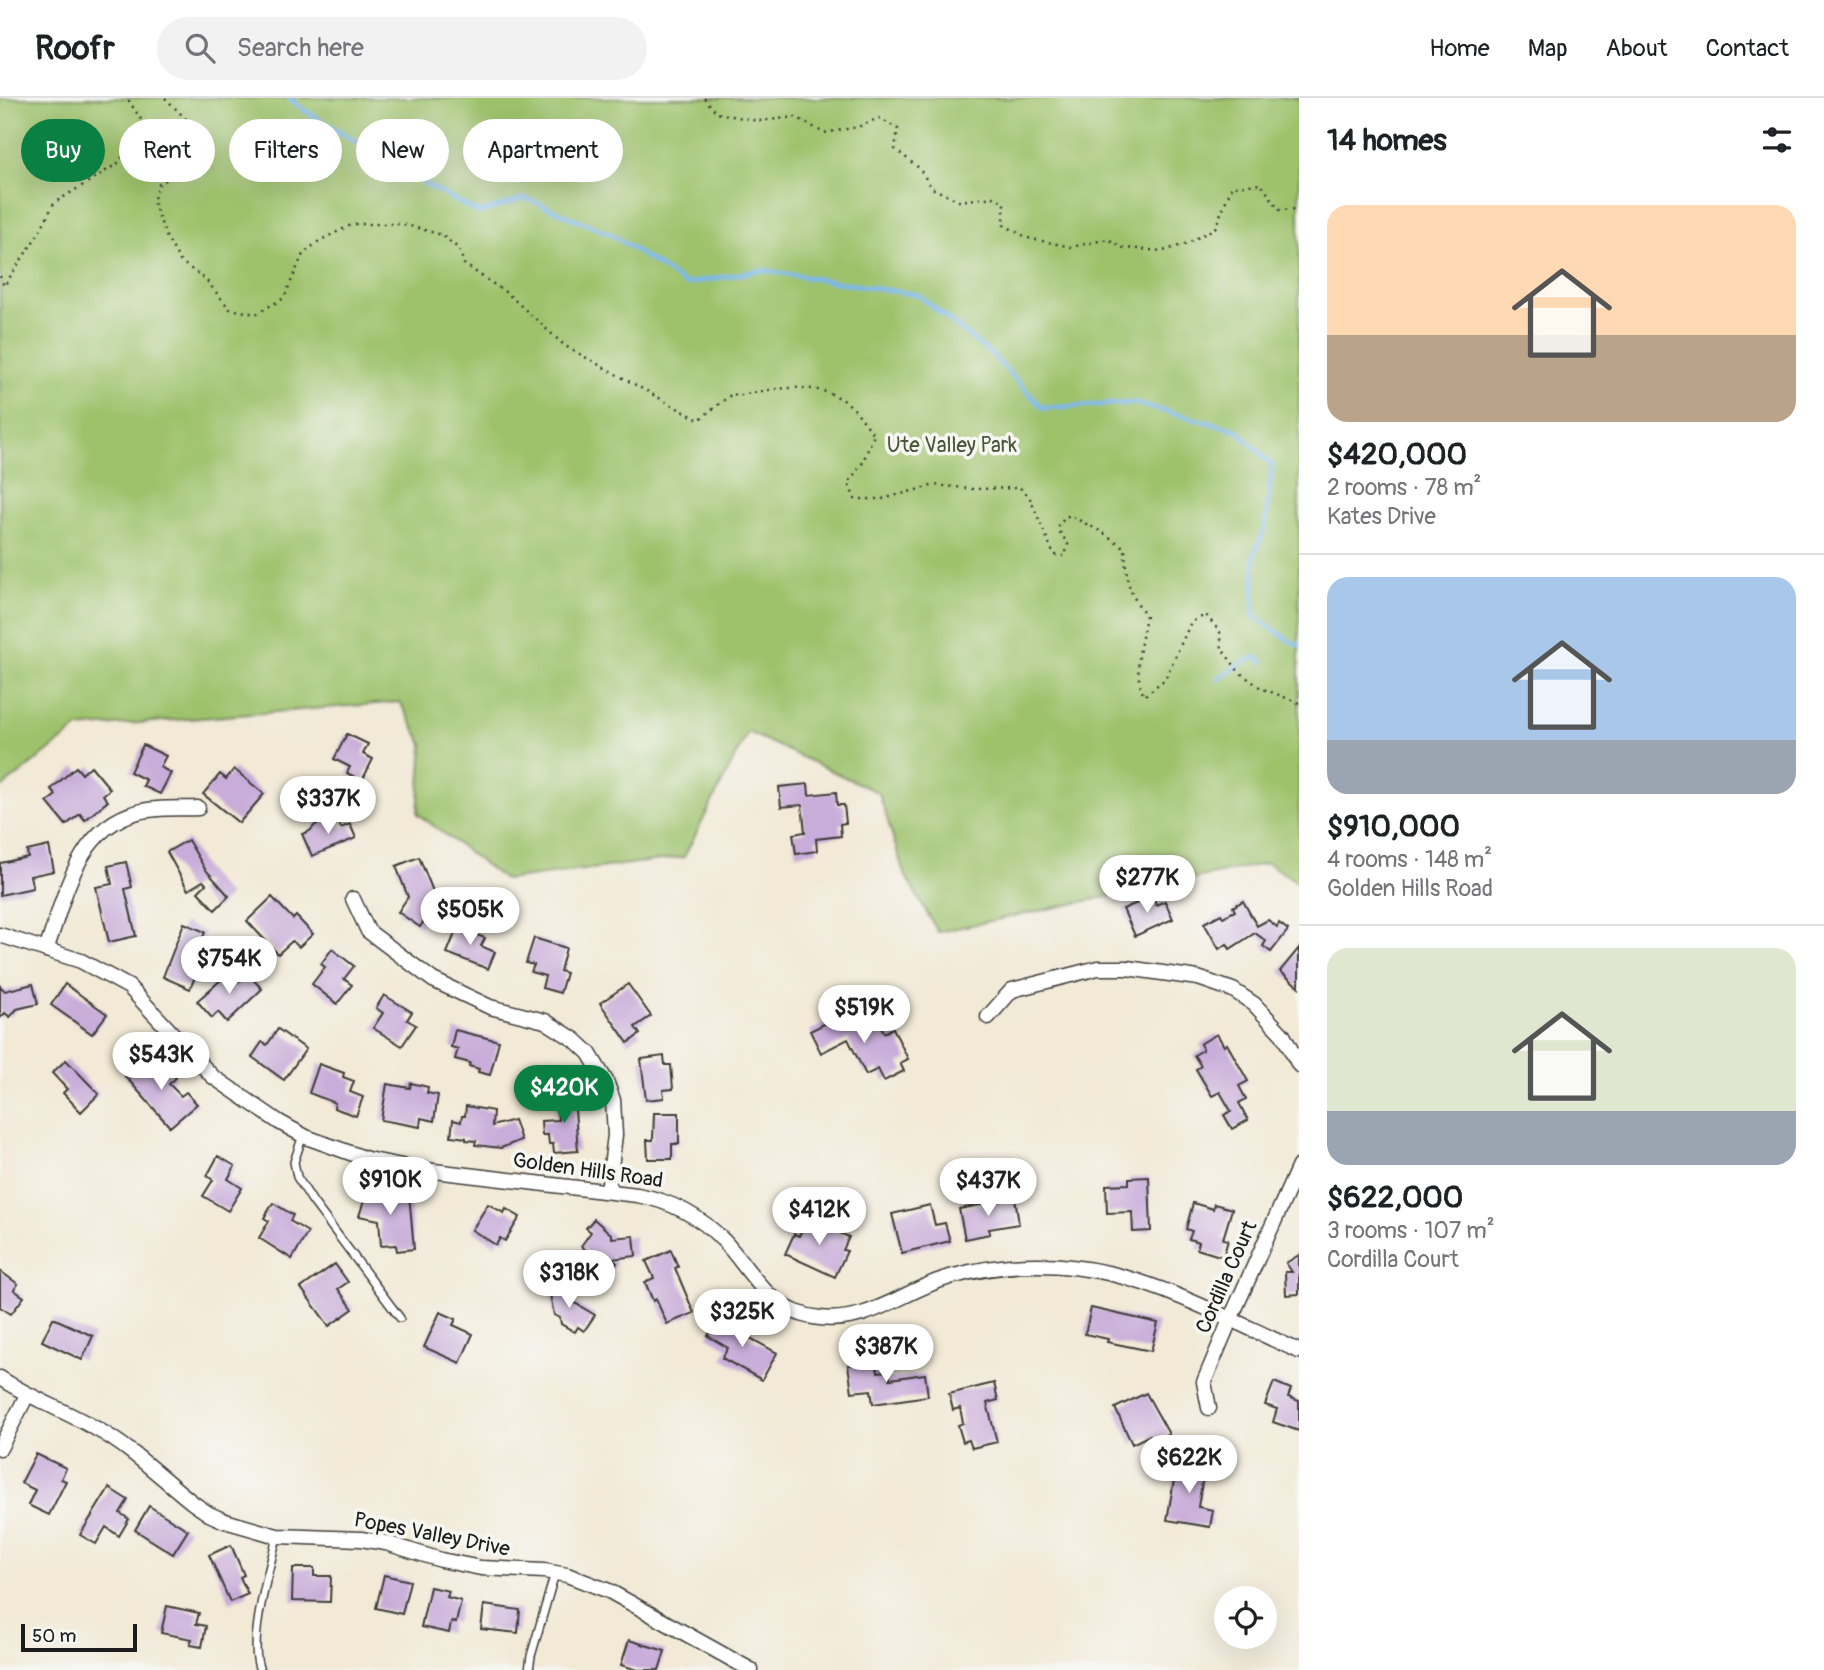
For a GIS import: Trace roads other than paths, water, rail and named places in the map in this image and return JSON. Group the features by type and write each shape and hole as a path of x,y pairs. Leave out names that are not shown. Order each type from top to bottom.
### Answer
{"street":[{"path":"46,950 78,861 95,836 122,817 138,812 198,808"},
{"path":"353,899 368,931 433,980 490,1007 545,1021 575,1040 589,1053 606,1082 614,1108 615,1135 608,1191"},
{"name":"Golden Hills Road","path":"0,935 81,961 129,987 212,1076 279,1122 303,1135 336,1149 390,1164 608,1191 671,1203 699,1219 725,1242 765,1293 789,1309 820,1318 836,1319 867,1314 922,1287 969,1272 1009,1265 1086,1267 1135,1279 1299,1351"},
{"path":"988,1017 1012,990 1098,968 1127,968 1198,978 1233,990 1254,1004 1283,1035 1299,1065"},
{"name":"Cordilla Court","path":"1209,1408 1204,1382 1299,1166"},
{"name":"Popes Valley Drive","path":"0,1378 27,1395 64,1410 98,1429 209,1514 277,1536 361,1539 481,1568 555,1573 577,1578 609,1591 751,1670"},
{"path":"0,1448 27,1395"}],"lane":[{"path":"303,1135 294,1162 297,1177 400,1318"},
{"path":"260,1670 256,1654 259,1621 277,1536"},
{"path":"529,1670 555,1573"}],"waterway":[{"path":"289,98 304,110 430,187 479,213 525,198 611,234 685,284 762,270 918,295 992,355 1043,408 1134,403 1237,430 1272,465 1265,528 1254,555 1254,616 1299,645"},
{"path":"1218,679 1256,657 1263,662"}],"park label":[{"name":"Ute Valley Park","path":"952,445"}]}
